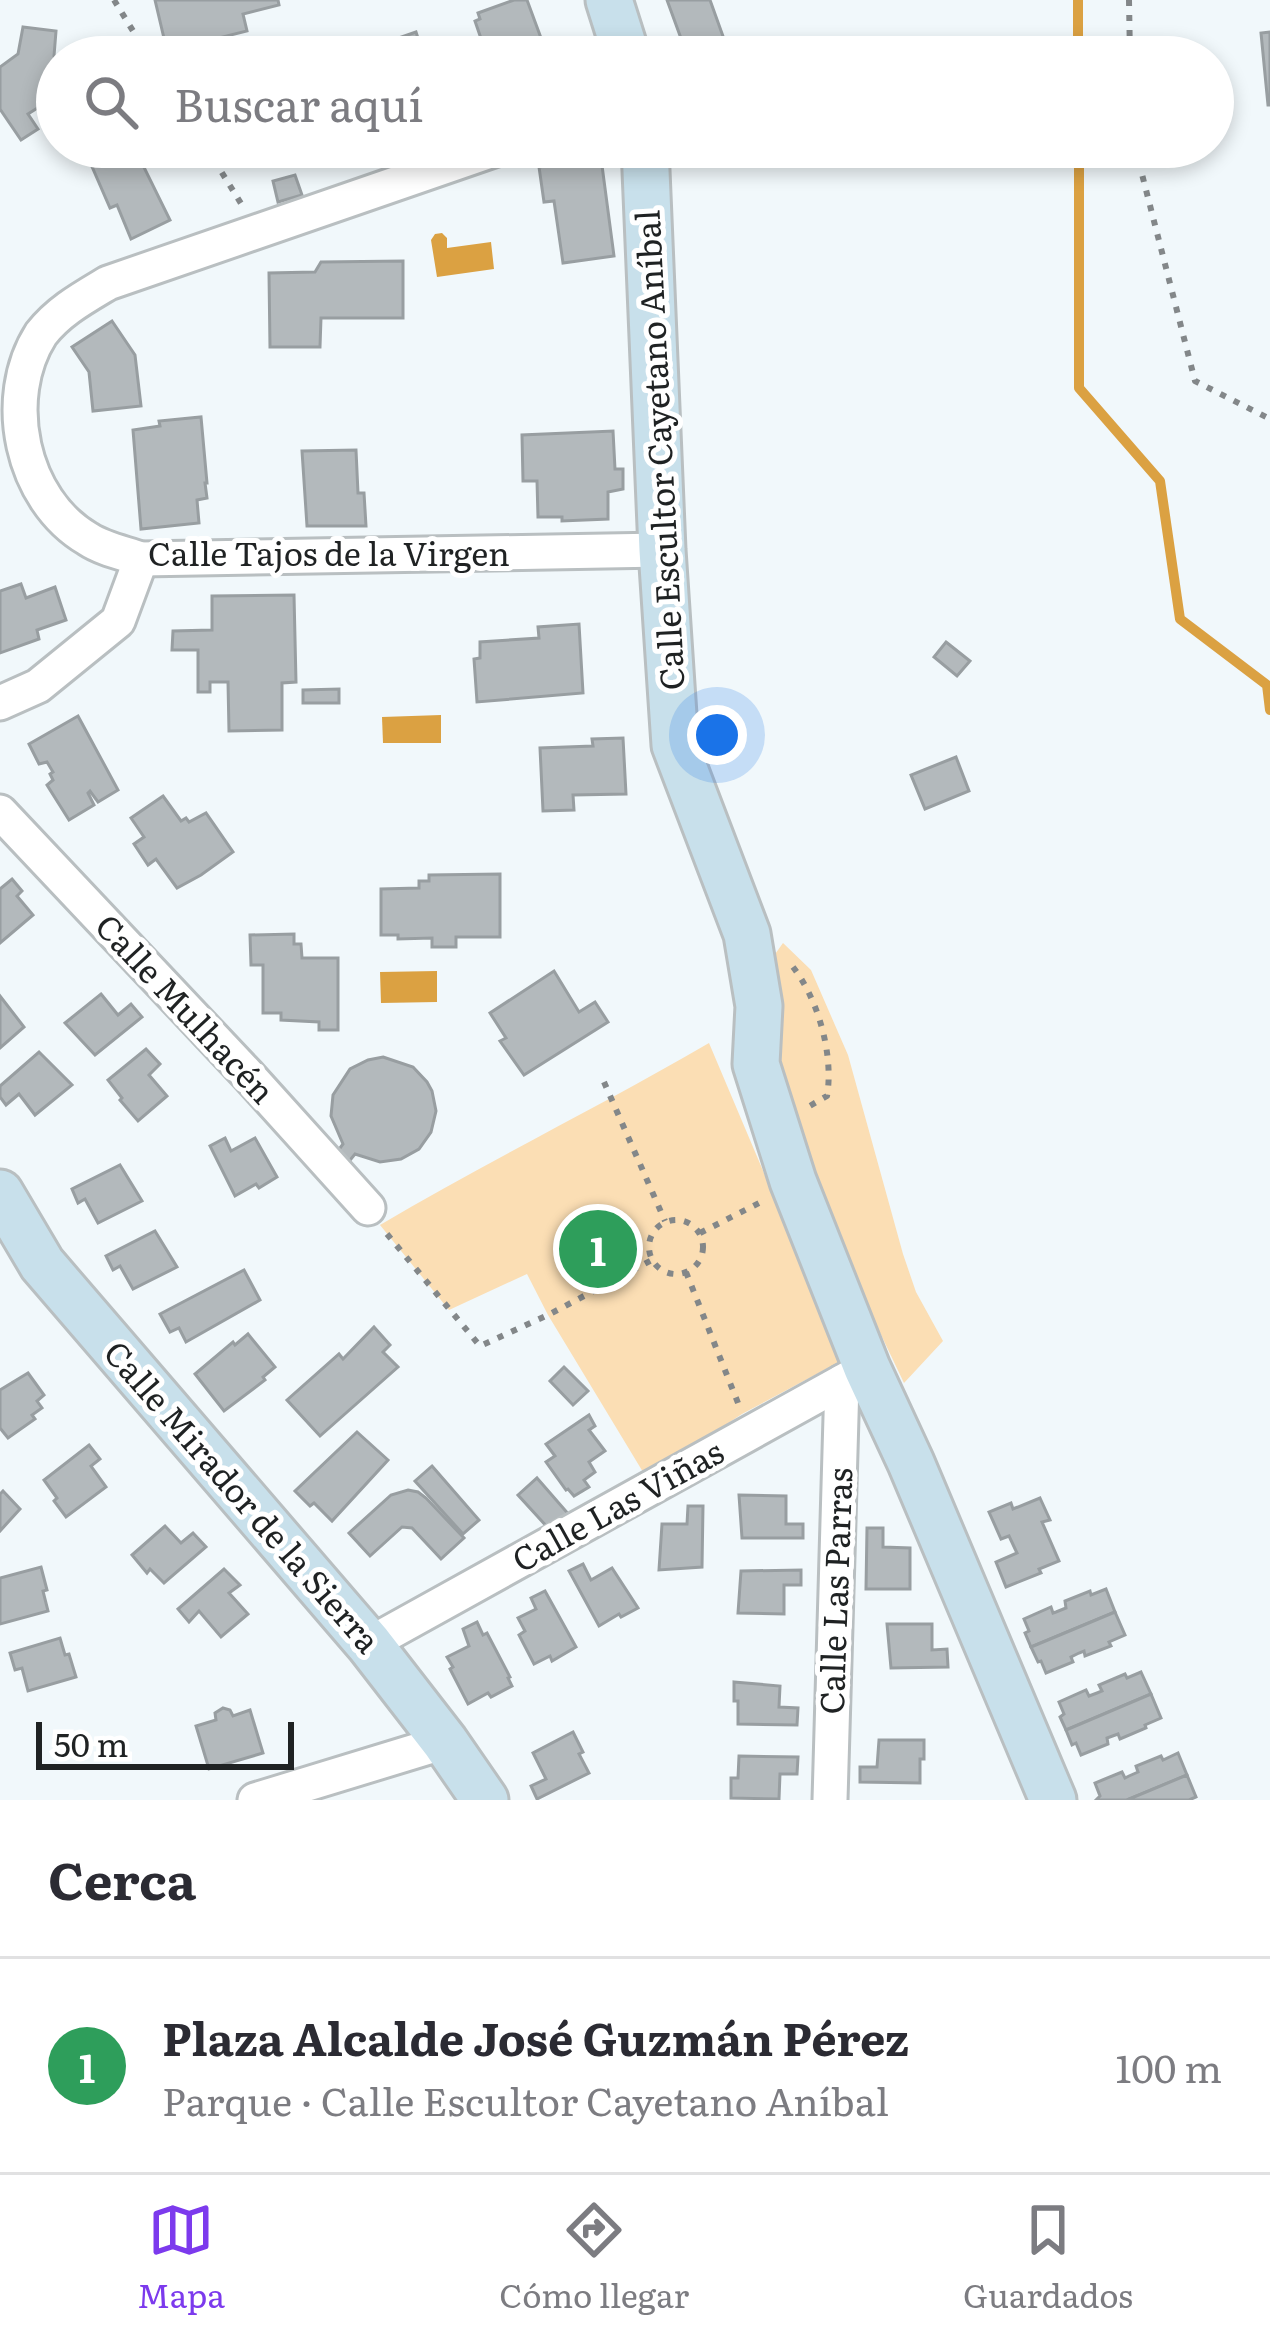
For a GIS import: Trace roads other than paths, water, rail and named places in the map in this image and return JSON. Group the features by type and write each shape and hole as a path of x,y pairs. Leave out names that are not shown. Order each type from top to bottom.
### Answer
{"street":[{"path":"609,0 620,36"},
{"name":"Calle Tajos de la Virgen","path":"442,168 108,284 68,306 39,336 19,378 16,424 28,472 53,513 89,541 141,559 662,550"},
{"name":"Calle Escultor Cayetano Aníbal","path":"646,168 675,745 747,934 759,1006 756,1064 854,1375 911,1463 1053,1800"},
{"path":"0,703 38,686 118,621 141,559"},
{"name":"Calle Mulhacén","path":"0,812 368,1208"},
{"name":"Calle Mirador de la Sierra","path":"0,1193 42,1264 369,1644 485,1800"},
{"name":"Calle Las Viñas","path":"369,1644 854,1375"},
{"name":"Calle Las Parras","path":"830,1800 854,1375"},
{"path":"254,1800 445,1742"}],"waterway":[{"path":"1078,0 1078,36"},
{"path":"1079,168 1079,388 1160,481 1180,619 1267,685 1270,710"}],"place":[{"name":"Plaza Alcalde José Guzmán Pérez","path":"598,1249"}]}
